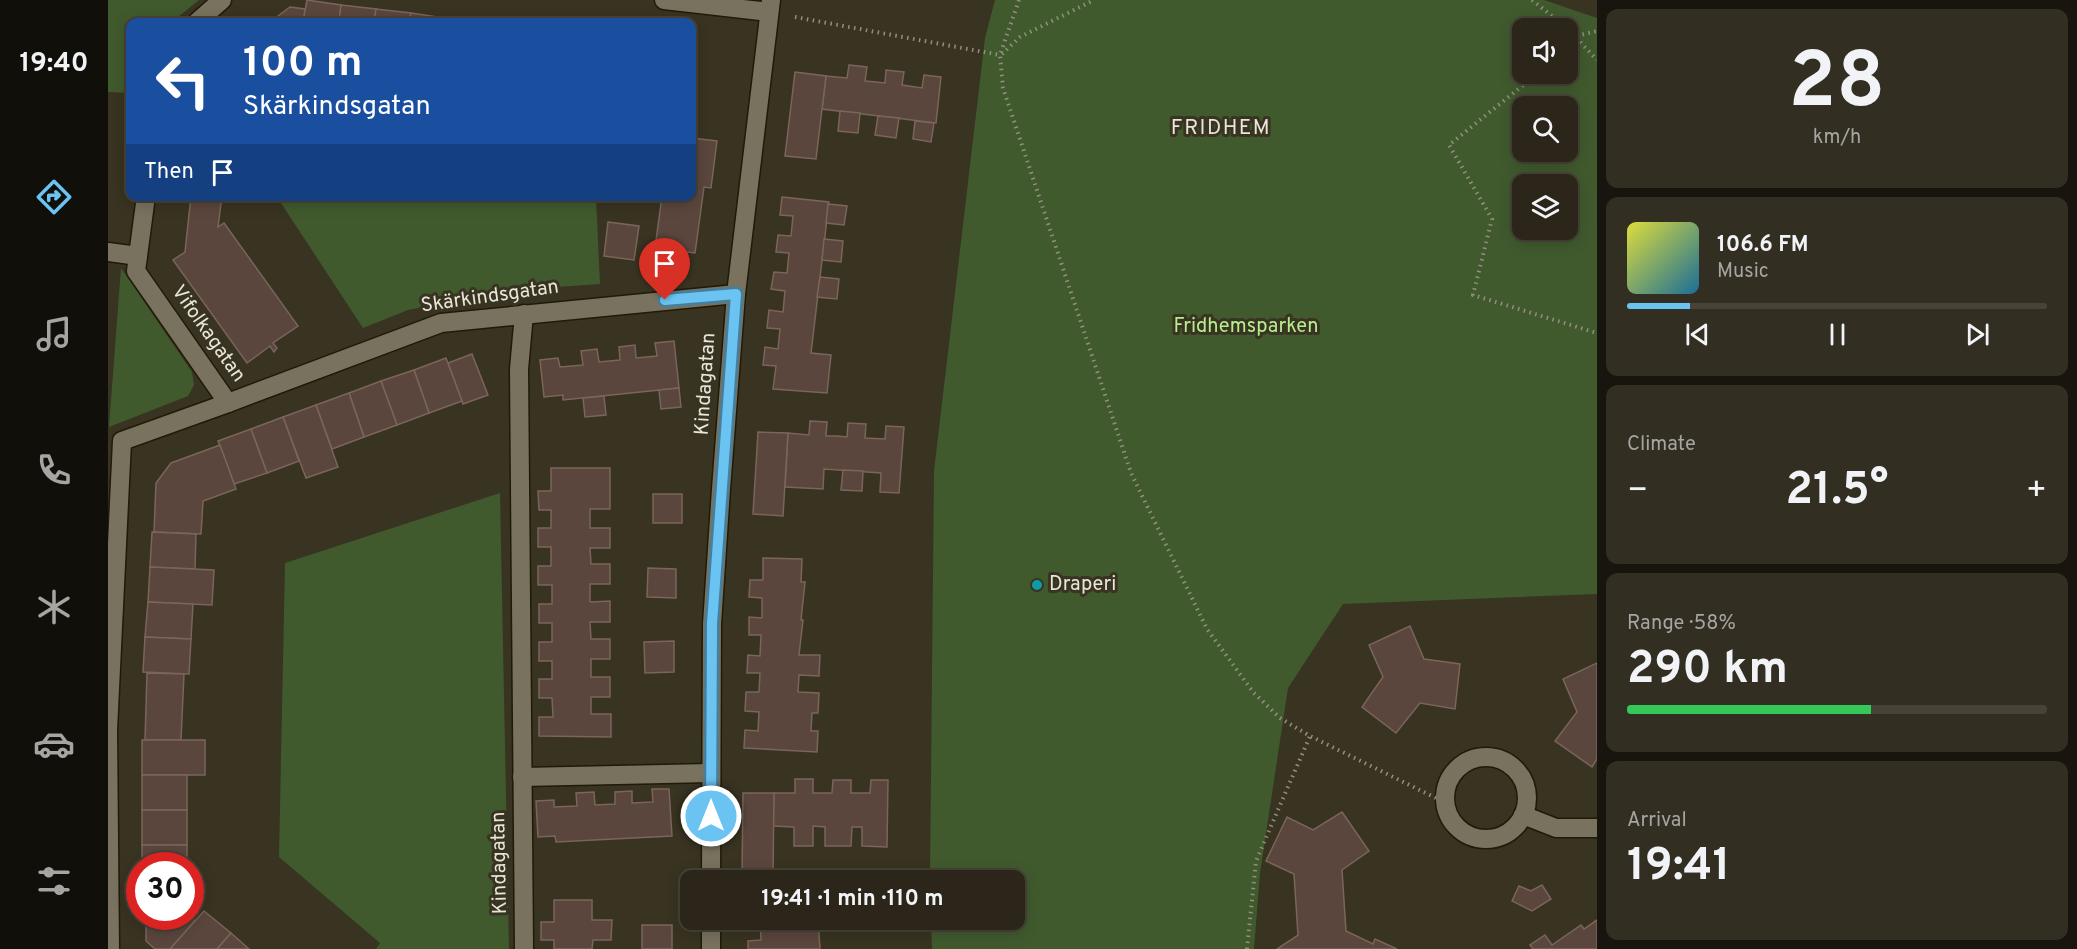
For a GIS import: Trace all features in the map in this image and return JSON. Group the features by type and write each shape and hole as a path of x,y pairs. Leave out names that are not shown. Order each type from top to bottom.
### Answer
{"street":[{"path":"202,18 222,0"},
{"path":"664,0 770,6"},
{"name":"Kindagatan","path":"711,870 712,624 736,294 770,6"},
{"name":"Vifolkagatan","path":"110,949 108,730 111,585 122,441 228,403 136,271 145,201"},
{"path":"108,252 138,256"},
{"name":"Skärkindsgatan","path":"228,403 422,328 441,323 736,294"},
{"name":"Kindagatan","path":"524,314 519,369 524,949"},
{"path":"1486,756 1511,765 1521,776 1526,788 1527,802 1516,827 1505,835 1492,839 1479,839 1455,827 1444,802 1445,788 1460,765 1486,756"},
{"path":"522,777 711,773"},
{"path":"1523,815 1556,828 1597,828"},
{"path":"711,930 711,949"}],"path":[{"path":"1019,0 1000,56 1003,88 1131,473 1207,629 1253,692 1280,718 1310,736 1444,802"},
{"path":"1000,56 1020,37 1094,0"},
{"path":"1532,0 1554,18"},
{"path":"770,6 1000,56"},
{"path":"1578,36 1597,31"},
{"path":"1578,38 1597,60"},
{"path":"1526,84 1449,145 1492,219 1473,295 1597,333"},
{"path":"1246,949 1256,861 1310,736"}],"green space":[{"path":"108,0 199,0 177,18 126,18 126,93 108,92"},
{"name":"Fridhemsparken","path":"995,0 1544,0 1597,18 1597,594 1343,604 1288,688 1260,873 1254,949 932,949 931,930 1025,930 1025,870 930,870 934,471 985,38"},
{"path":"280,201 596,201 600,284 513,290 408,310 363,328"},
{"path":"121,268 192,372 194,385 188,396 109,427"},
{"path":"500,493 509,949 376,949 380,943 279,857 285,563"}],"building":[{"path":"307,0 341,5 339,18 304,18"},
{"path":"341,5 376,9 375,18 339,18"},
{"path":"290,7 305,9 304,18 275,18"},
{"path":"376,9 411,13 410,18 375,18"},
{"path":"411,13 445,18 410,18"},
{"path":"849,65 867,67 865,81 885,83 886,70 904,72 902,85 922,88 924,75 941,77 936,123 822,109 826,76 847,78"},
{"path":"795,72 826,76 816,159 785,156"},
{"path":"840,111 860,113 858,133 838,131"},
{"path":"878,116 899,118 896,138 875,135"},
{"path":"915,121 934,123 931,142 913,139"},
{"path":"696,138 717,141 711,188 704,187 695,253 655,248 661,201 696,201"},
{"path":"782,197 829,202 811,353 831,355 827,393 773,389 776,366 763,365 765,347 778,349 780,329 767,328 769,310 783,312 785,291 771,289 774,272 787,273 789,253 776,252 778,235 791,236 793,216 780,215"},
{"path":"190,201 221,201 218,227 224,223 298,326 273,343 277,348 274,352 270,346 247,363 173,260 185,252"},
{"path":"828,204 847,206 844,225 826,223"},
{"path":"608,222 639,226 634,260 604,256"},
{"path":"824,239 843,241 841,262 822,260"},
{"path":"820,277 839,279 837,299 817,297"},
{"path":"674,341 679,388 563,400 563,395 544,397 540,360 558,358 560,367 583,365 581,351 597,349 599,362 620,360 619,347 635,345 636,358 657,356 655,343"},
{"path":"472,354 488,395 463,404 448,363"},
{"path":"446,358 462,401 429,413 414,370"},
{"path":"414,370 429,413 397,425 381,381"},
{"path":"381,381 397,425 364,437 349,393"},
{"path":"679,388 681,407 661,409 659,390"},
{"path":"349,393 364,437 332,449 316,405"},
{"path":"604,396 606,415 585,417 583,398"},
{"path":"316,405 338,467 306,478 283,417"},
{"path":"283,417 299,461 267,473 251,429"},
{"path":"810,421 827,422 826,436 847,437 848,423 866,424 865,438 885,439 886,426 904,427 899,493 880,492 881,473 824,469 823,489 785,487 788,433 809,435"},
{"path":"251,429 267,473 234,484 218,441"},
{"path":"758,432 788,433 783,516 753,514"},
{"path":"220,445 236,489 203,501 201,534 154,532 156,483 171,463"},
{"path":"551,468 610,468 610,509 590,509 590,528 610,528 610,548 590,548 591,564 610,564 610,584 590,584 590,602 610,601 610,622 590,622 591,639 610,639 610,659 591,659 591,677 610,677 610,697 591,697 591,714 611,714 611,737 539,736 539,717 553,717 552,698 539,698 539,679 552,679 552,661 539,661 539,642 552,642 552,623 539,623 539,604 552,604 552,585 538,585 538,566 551,566 551,547 538,547 538,528 551,528 551,510 539,510 538,491 551,491"},
{"path":"843,470 863,471 862,491 841,490"},
{"path":"653,494 682,494 682,523 653,523"},
{"path":"152,532 196,534 195,569 150,567"},
{"path":"763,558 802,559 801,582 805,582 799,655 820,655 819,676 799,675 798,692 819,693 818,713 812,713 811,731 818,731 817,752 744,748 745,730 758,731 759,712 745,711 746,692 759,692 760,673 747,673 748,655 760,656 761,635 749,635 749,617 762,618 762,598 749,597 750,580 763,580"},
{"path":"150,567 214,570 212,605 148,602"},
{"path":"648,568 676,569 676,598 647,597"},
{"path":"148,602 193,604 191,639 145,637"},
{"path":"1410,626 1424,659 1460,664 1455,709 1420,703 1396,733 1362,707 1383,677 1369,645"},
{"path":"145,637 191,639 189,674 143,672"},
{"path":"674,641 674,672 645,673 644,642"},
{"path":"1597,663 1597,759 1592,767 1555,741 1577,712 1563,679"},
{"path":"147,673 184,674 181,740 145,740"},
{"path":"142,740 205,740 205,775 142,775"},
{"path":"142,775 187,775 187,810 142,810"},
{"path":"795,779 813,779 813,793 832,793 833,780 851,780 851,793 870,793 871,780 888,780 887,847 862,846 862,827 852,827 851,846 825,846 825,827 813,826 813,846 794,846 794,827 773,826 774,793 795,793"},
{"path":"652,789 669,789 672,836 556,842 555,836 538,837 536,801 554,800 554,807 577,806 576,793 594,792 595,805 615,804 615,792 632,791 632,803 653,802"},
{"path":"743,793 774,793 773,870 742,870"},
{"path":"142,810 187,810 187,845 142,845"},
{"path":"1342,812 1369,851 1342,870 1346,931 1373,944 1375,939 1397,949 1277,949 1298,935 1294,874 1266,861 1287,817 1313,830"},
{"path":"142,845 187,845 187,852 142,852"},
{"path":"1542,885 1551,899 1532,911 1512,901 1519,886 1531,891"},
{"path":"554,900 592,900 592,920 612,920 611,940 593,940 592,949 554,949 554,940 541,940 541,922 554,922"},
{"path":"204,911 231,933 217,949 170,949 187,930 204,930"},
{"path":"1597,920 1597,949 1533,949 1530,945 1545,935 1552,945 1581,925 1584,929"},
{"path":"642,925 672,925 672,949 642,949"},
{"path":"146,930 187,930 170,949 155,949 146,941"},
{"path":"760,930 819,930 820,949 748,949 748,941 761,940"},
{"path":"231,933 249,949 217,949"}],"place":[{"name":"Draperi","path":"1037,585"}],"district":[{"name":"FRIDHEM","path":"1221,128"}],"route":[{"path":"665,300 736,294 712,624 711,816"}]}
